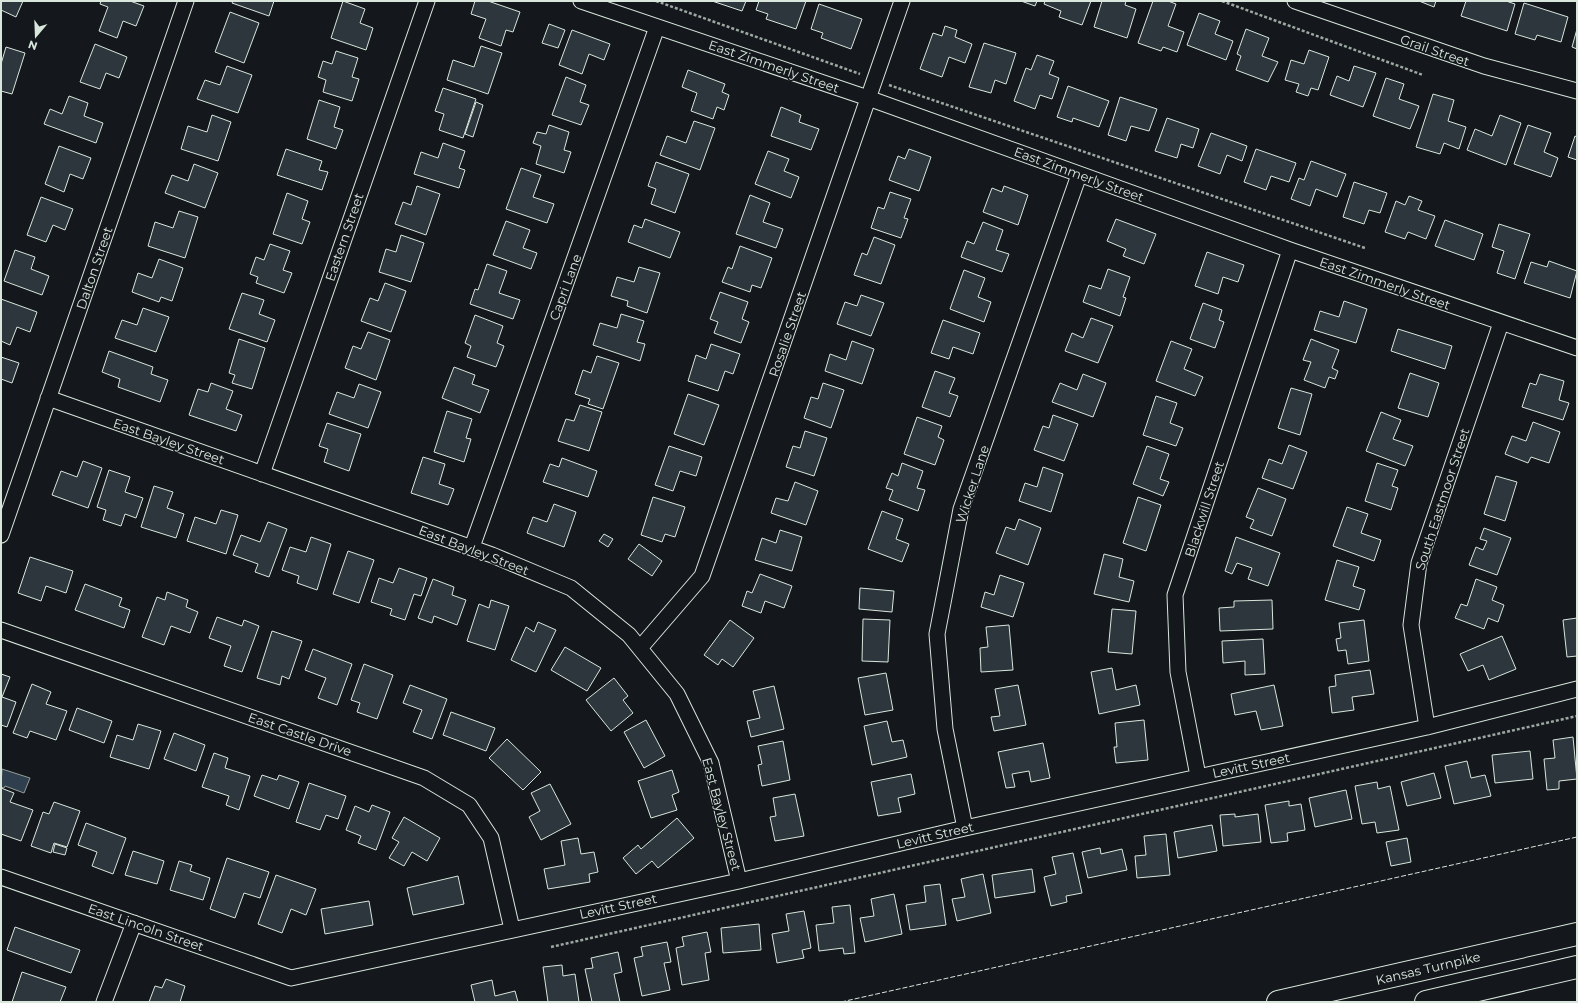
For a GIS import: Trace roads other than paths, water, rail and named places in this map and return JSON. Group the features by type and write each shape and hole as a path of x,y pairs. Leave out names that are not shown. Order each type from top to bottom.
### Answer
{"highway":[{"name":"Kansas Turnpike","path":"1278,1002 1577,934"},
{"path":"1426,1002 1577,967"}],"street":[{"name":"Dalton Street","path":"1,535 186,1"},
{"name":"Eastern Street","path":"262,474 427,1"},
{"name":"East Zimmerly Street","path":"581,1 868,98 1290,250 1577,348"},
{"name":"Rosalie Street","path":"640,648 702,576 902,1"},
{"name":"Grail Street","path":"1295,1 1484,66 1577,91"},
{"name":"Capri Lane","path":"472,547 657,27"},
{"name":"Wicker Lane","path":"965,828 945,729 937,634 961,509 1079,174"},
{"name":"Blackwill Street","path":"1198,776 1178,672 1175,596 1290,250"},
{"name":"South Eastmoor Street","path":"1427,727 1411,625 1419,563 1501,323"},
{"name":"East Bayley Street","path":"48,398 472,547 571,588 629,635 677,694 711,763 739,881"},
{"name":"East Castle Drive","path":"1,630 424,778 469,805 491,838 512,929"},
{"name":"Levitt Street","path":"291,978 739,881 965,828 1427,727 1577,689"},
{"name":"East Lincoln Street","path":"1,877 291,978"},
{"path":"104,1002 134,923"}],"water":[{"path":"2,769 30,778 24,793 5,786 4,788 1,787"}]}
